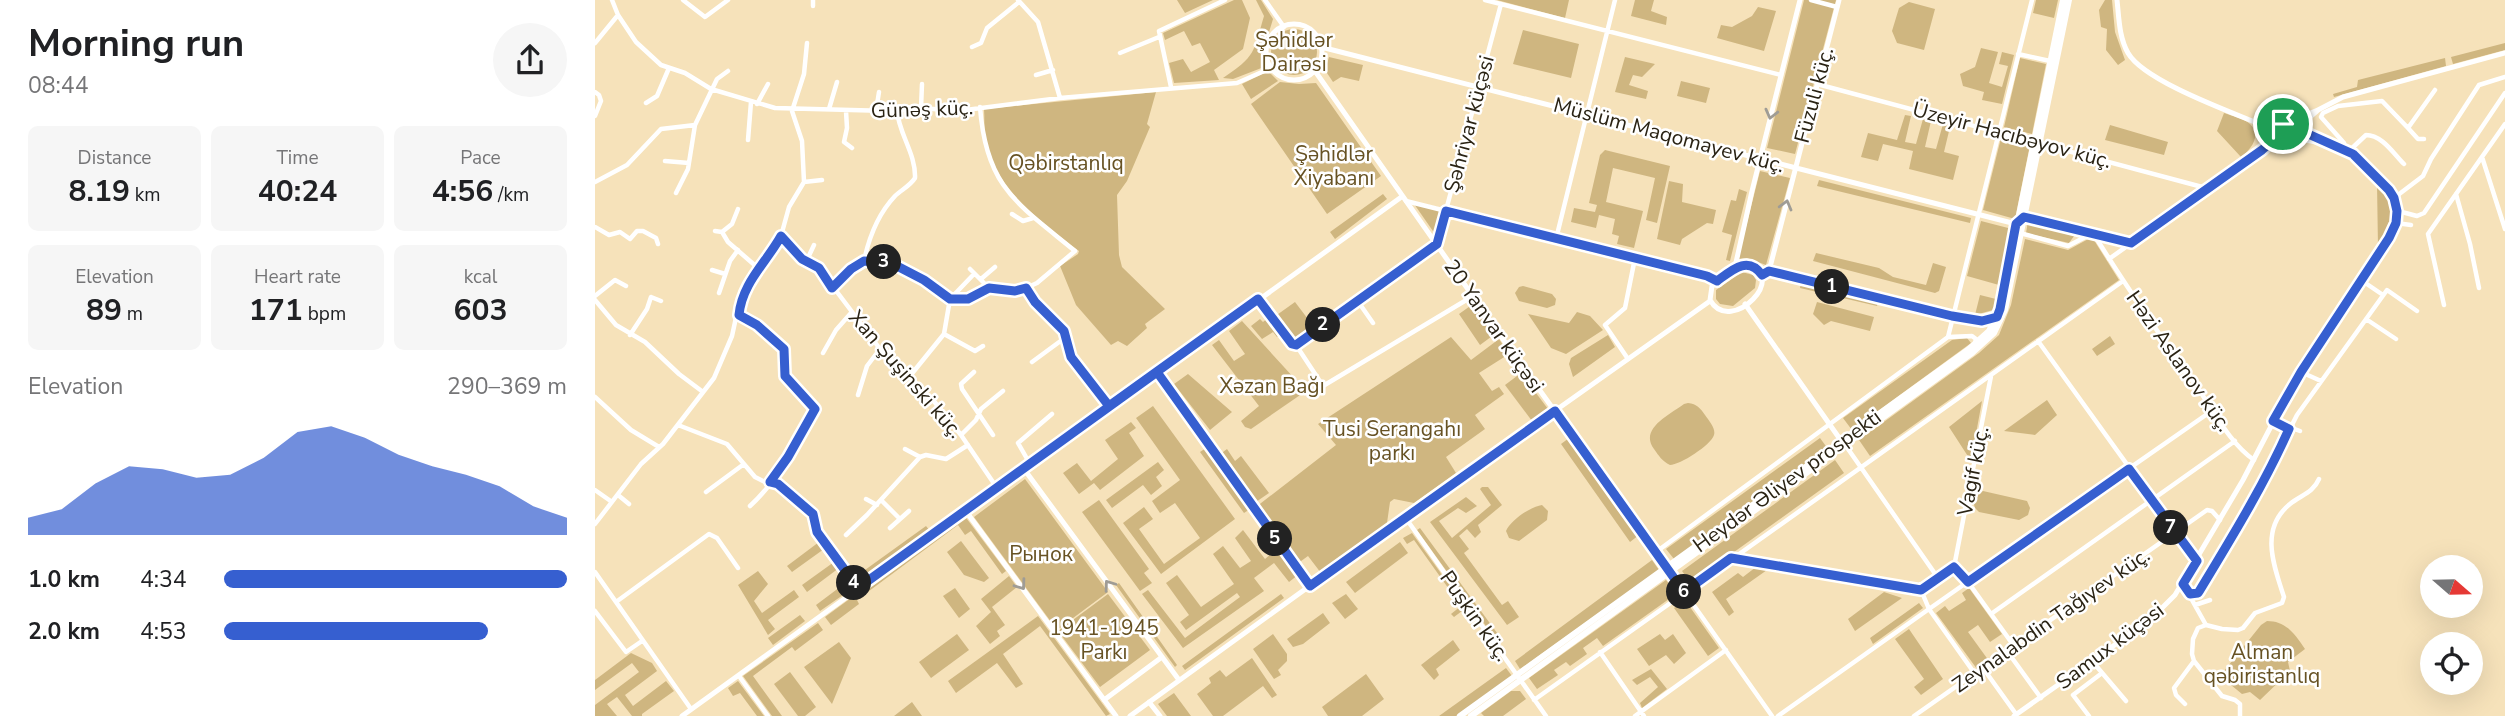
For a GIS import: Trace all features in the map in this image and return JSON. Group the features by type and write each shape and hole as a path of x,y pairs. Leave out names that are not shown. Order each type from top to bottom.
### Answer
{"main road":[{"path":"2003,309 2021,235 2063,0"},
{"path":"2003,309 2016,224 2069,0"},
{"name":"Heydər Əliyev prospekti","path":"1844,444 1975,344 1989,331 2003,309"},
{"name":"Heydər Əliyev prospekti","path":"1471,716 1519,678 1983,345 1994,333 2003,309"},
{"name":"Heydər Əliyev prospekti","path":"1460,716 1519,678"}],"street":[{"name":"Günəş küç.","path":"612,0 618,15 645,52 661,65 693,76 711,89 757,104 792,108 846,111 921,108 954,112 1060,98 1237,83 1271,68"},
{"path":"683,0 705,17 728,0"},
{"path":"1171,87 1159,31 1225,0"},
{"path":"1265,0 1284,27"},
{"path":"1485,0 1781,75"},
{"path":"1556,239 1615,0"},
{"name":"Füzuli küç.","path":"1735,267 1800,0"},
{"path":"1811,0 1838,3"},
{"path":"1948,337 2032,0"},
{"path":"2117,0 2124,45 2138,65 2162,80 2290,138 2335,145"},
{"path":"972,47 981,43 987,28 1019,1 1038,22 1060,98"},
{"name":"Füzuli küç.","path":"1769,271 1838,3"},
{"name":"Şəhriyar küçəsi","path":"1437,244 1501,4"},
{"path":"595,43 618,15"},
{"path":"1294,24 1305,27 1317,37 1321,47 1321,57 1315,71 1303,79 1294,80 1285,79 1271,68 1266,52 1268,41 1275,33 1294,24"},
{"path":"1120,53 1160,37"},
{"path":"595,524 641,464 678,425 719,369 739,315 740,299 781,236 789,208 804,182 803,141 792,108 804,74 807,43"},
{"name":"Müslüm Maqomayev küç.","path":"1321,47 2016,224"},
{"path":"2109,258 2262,150 2281,133 2282,126 2288,122 2343,97 2505,53"},
{"path":"2018,54 2050,61"},
{"path":"646,103 657,96 669,68"},
{"path":"1036,75 1053,70"},
{"path":"676,193 686,177 695,125 711,89 720,76 728,71"},
{"name":"20 Yanvar küçəsi","path":"1315,71 1403,199 1772,716"},
{"path":"2394,198 2426,172 2431,159 2479,85 2505,77"},
{"path":"829,109 837,82"},
{"path":"757,104 768,84"},
{"path":"921,108 922,84"},
{"name":"Üzeyir Hacıbəyov küç.","path":"1817,84 2206,188"},
{"path":"2408,128 2435,90"},
{"path":"595,92 600,97 595,116"},
{"path":"876,111 879,92"},
{"path":"2397,211 2417,216 2424,213 2505,93"},
{"path":"2404,164 2377,136 2368,134 2347,150 2321,117 2323,113 2338,106 2382,101 2418,139 2424,139"},
{"path":"748,140 751,102"},
{"path":"832,288 851,269 864,261 883,262 924,280 950,299 968,299 989,288 1015,291 1037,284 1075,252 1033,218 1009,193 988,158 980,107"},
{"path":"864,261 867,245 881,216 893,198 915,178 915,169 898,124 897,110"},
{"path":"2262,150 2294,136 2297,129 2318,110"},
{"path":"846,111 844,142 852,148"},
{"path":"2255,121 2292,123 2297,129 2335,145"},
{"path":"2444,305 2427,235 2505,124"},
{"path":"595,182 627,164 661,129 695,125"},
{"name":"Samux küçəsi","path":"2015,715 2150,620 2183,584 2301,372 2396,223 2394,198 2347,150 2335,145"},
{"path":"2481,157 2505,229"},
{"path":"665,161 689,163"},
{"path":"804,182 822,180"},
{"path":"2455,193 2479,288"},
{"path":"682,716 1258,299 1403,199 1717,281"},
{"path":"715,231 722,232 732,225 738,209"},
{"path":"1012,214 1026,222 1033,218"},
{"path":"2093,233 2068,246 2021,235 2016,224 2024,217 2093,233 2131,243"},
{"path":"2396,223 2411,225"},
{"path":"595,227 609,235 620,232 630,239 637,231 643,231 656,238 658,244"},
{"path":"722,232 727,242 758,268"},
{"name":"Həzi Aslanov küç.","path":"2093,233 2213,411 2235,441 2254,460"},
{"name":"Xan Şuşinski küç.","path":"781,236 794,252 819,268 880,349 933,400 997,488"},
{"path":"1296,345 1437,244"},
{"path":"806,262 814,245"},
{"path":"719,293 733,254 737,250"},
{"path":"1628,359 1605,325 1625,308 1635,258"},
{"path":"1748,264 1756,267 1762,275 1761,290 1745,304 1726,313 1715,309 1710,301 1711,290 1717,281 1735,267 1748,264"},
{"path":"981,279 995,267"},
{"path":"712,270 725,274"},
{"path":"909,376 944,334 950,299 972,271 989,288"},
{"path":"1762,275 1769,271 1952,316 1982,321 1997,317"},
{"path":"627,286 615,280 595,298 617,325 645,342 703,392"},
{"path":"2361,280 2383,295"},
{"path":"1534,700 2123,281"},
{"path":"1026,288 1035,302 1064,331 1071,357 1109,406"},
{"path":"2190,594 2198,593 2241,522 2289,429 2383,295 2388,290 2417,311"},
{"path":"630,335 647,309 651,296 661,301"},
{"path":"1258,299 1292,344 1296,345 1323,386 1473,296"},
{"path":"1357,300 1373,323"},
{"path":"1130,716 1710,301"},
{"path":"1745,304 1938,578"},
{"path":"823,353 836,330 851,313"},
{"path":"739,315 757,325 784,349 785,376 815,409 788,457 762,495 750,506"},
{"path":"2366,319 2396,340"},
{"path":"944,334 975,351 983,346"},
{"path":"1655,552 1948,337 1972,335 1976,339 1975,344"},
{"path":"1032,362 1066,337"},
{"path":"2038,341 2197,561"},
{"path":"858,395 867,366 880,349"},
{"path":"974,372 961,384 993,435"},
{"path":"1157,372 1310,586"},
{"path":"2301,372 2321,381"},
{"name":"Vagif küç.","path":"1954,567 1991,375"},
{"path":"961,435 976,420 983,407 1003,391"},
{"path":"595,397 631,430 659,447"},
{"path":"1778,716 2213,411"},
{"path":"1030,464 1019,443 1052,414"},
{"path":"2273,421 2300,431"},
{"path":"678,425 727,444 760,480 778,484 813,514 817,532 858,588"},
{"path":"1991,614 2235,441"},
{"path":"846,535 920,457 926,455 946,459 968,445"},
{"path":"905,449 920,457"},
{"path":"706,492 744,464"},
{"path":"1024,469 1179,680"},
{"path":"2239,716 2239,704 2222,696 2194,662 2193,639 2198,628 2206,625 2222,629 2243,628 2255,613 2282,603 2284,597 2270,551 2273,528 2284,510 2313,490 2319,479"},
{"path":"595,490 612,502"},
{"path":"618,495 629,504"},
{"path":"866,499 879,503 900,519"},
{"path":"965,510 1116,716"},
{"name":"Zeynalabdin Tağıyev küç.","path":"1914,716 2207,510 2212,511 2220,520"},
{"path":"890,528 909,511"},
{"name":"Puşkin küç.","path":"1405,517 1546,716"},
{"path":"616,602 709,534 717,538 737,568"},
{"path":"1731,558 1921,590 1954,567 2014,646"},
{"path":"595,572 691,709"},
{"path":"2183,584 2206,625"},
{"path":"1921,590 1929,609 1975,674"},
{"path":"2195,605 2210,600"},
{"path":"595,611 626,652 642,640"},
{"path":"1635,716 1643,714 1726,650"},
{"path":"2007,651 2041,698"},
{"path":"1600,652 1643,714"},
{"path":"1104,700 1162,657"},
{"path":"2092,661 2126,701"},
{"path":"2185,704 2176,695 2174,688 2194,662"},
{"path":"1983,668 2015,715"},
{"path":"2089,716 2073,695 2102,673"},
{"path":"739,676 768,716"},
{"path":"1149,702 1160,716"}],"green space":[{"path":"1177,0 1213,0 1185,13"},
{"path":"1234,0 1242,0 1250,18 1243,49 1214,70 1219,80 1174,83 1169,63 1183,59 1191,72 1210,62 1200,43 1192,46 1184,31 1165,40 1163,33"},
{"path":"1256,0 1261,0 1273,19 1263,52 1264,67 1233,79 1223,78 1248,58 1255,46 1264,16"},
{"path":"1497,0 1569,0 1565,18"},
{"path":"1635,0 1654,0 1651,11 1667,17 1666,25 1631,16"},
{"path":"1804,0 1836,0 1795,154 1767,148"},
{"path":"2036,0 2058,0 2054,18 2033,13"},
{"path":"2105,0 2112,0 2115,32 2125,60 2118,65 2106,50 2107,29 2101,27 2099,10"},
{"path":"1909,2 1935,9 1924,50 1897,43 1892,31 1899,8"},
{"path":"1758,7 1776,11 1764,51 1717,38 1721,25 1732,27 1752,16"},
{"name":"Şəhidlər Dairəsi","path":"1294,29 1310,36 1317,52 1310,68 1294,75 1278,68 1271,52 1278,36"},
{"path":"1523,30 1579,44 1571,78 1513,64"},
{"path":"2505,43 2505,50 2453,64 2451,57"},
{"path":"1981,48 1998,52 1989,83 2002,87 2008,66 1999,64 2002,52 2014,55 2002,104 1982,100 1984,92 1963,86 1960,74 1975,67"},
{"path":"1329,57 1363,65 1359,81 1341,77 1333,82 1325,70"},
{"path":"1625,57 1655,64 1642,77 1633,75 1629,85 1648,91 1646,99 1615,92"},
{"path":"2020,58 2046,64 2032,134 2004,127"},
{"path":"2445,58 2446,66 2334,97 2333,94 2357,87 2358,80"},
{"path":"1268,71 1278,81 1251,99 1242,84"},
{"path":"1681,81 1710,88 1706,103 1677,96"},
{"name":"Şəhidlər Xiyabanı","path":"1280,82 1316,83 1381,176 1327,214 1251,104"},
{"name":"Qəbirstanlıq","path":"1156,92 1147,124 1150,127 1127,181 1117,195 1119,255 1122,267 1165,309 1145,324 1147,328 1127,346 1118,341 1111,345 1076,305 1060,266 1079,251 1025,206 993,164 986,143 984,109"},
{"path":"2224,113 2245,120 2255,133 2254,142 2241,157 2217,131"},
{"path":"1905,115 1911,116 1905,142 1916,144 1923,119 1931,121 1925,147 1936,149 1943,124 1950,127 1944,152 1959,156 1953,180 1909,169 1913,151 1883,144 1878,161 1861,157 1868,133 1897,140"},
{"path":"2110,125 2168,142 2164,155 2105,140"},
{"path":"2001,138 2030,145 2015,219 1983,210"},
{"path":"1605,150 1670,166 1657,223 1646,220 1655,178 1613,168 1606,202 1643,211 1634,248 1617,244 1619,236 1612,234 1615,219 1599,215 1596,228 1571,222 1574,208 1595,212 1597,205 1589,203 1600,155"},
{"path":"1760,171 1790,178 1766,265 1747,258 1738,259"},
{"path":"1819,180 1971,218 1970,223 1817,186"},
{"path":"1669,181 1683,184 1682,202 1716,210 1713,224 1707,223 1682,239 1680,245 1657,239"},
{"path":"2377,183 2389,201 2393,215 2389,229 2378,248"},
{"path":"1739,189 1747,192 1730,261 1726,260 1732,235 1722,232 1731,200 1736,201"},
{"path":"1383,194 1387,199 1335,239 1330,232"},
{"path":"1412,201 1442,208 1435,234"},
{"path":"1981,221 2012,229 1999,285 1967,276"},
{"path":"2028,221 2077,232 2069,243 2026,233"},
{"path":"2092,237 2119,280 1870,456 1859,440 1979,353 1999,335 2011,305 2025,239 2068,250"},
{"path":"1816,253 1879,268 1893,277 1926,285 1933,263 1946,267 1939,291 1935,293 1813,261"},
{"path":"1742,272 1753,275 1756,280 1755,288 1733,306 1720,304 1716,299 1716,290"},
{"path":"1801,283 1878,302 1877,306 1800,288"},
{"path":"1523,286 1552,294 1556,299 1555,305 1547,308 1519,301 1515,293"},
{"path":"1980,295 1996,299 1993,310 1975,315"},
{"path":"1295,302 1314,327 1295,342 1274,317"},
{"path":"1817,302 1874,317 1870,331 1831,321 1824,325 1813,314"},
{"path":"1473,304 1495,334 1480,345 1459,314"},
{"path":"1577,312 1590,316 1603,330 1566,354 1551,348 1528,314 1569,323"},
{"path":"1268,318 1281,335 1277,337 1273,332 1262,339 1251,326 1260,319 1263,322"},
{"name":"Xəzan Bağı","path":"1242,321 1306,391 1251,429 1245,427 1241,421 1259,406 1212,345 1219,340 1234,361 1245,354 1229,331"},
{"path":"1608,335 1615,347 1573,377 1569,364 1571,358"},
{"path":"2110,336 2115,344 2097,356 2092,349"},
{"name":"Tusi Serangahı parkı","path":"1451,337 1471,360 1499,339 1509,354 1479,373 1492,391 1499,387 1504,394 1475,415 1485,429 1446,457 1456,473 1414,503 1394,499 1390,502 1387,523 1321,573 1308,556 1297,564 1256,507 1336,445 1318,424"},
{"path":"1967,338 1971,343 1852,430 1843,418 1952,340"},
{"path":"1521,373 1548,409 1532,421 1505,385"},
{"path":"1188,374 1232,412 1210,430 1174,384"},
{"path":"2047,400 2057,415 2035,435 2004,431"},
{"path":"1982,401 1971,461 1949,427"},
{"path":"1688,403 1701,410 1713,427 1714,435 1695,454 1670,465 1654,449 1650,435 1658,423"},
{"path":"1153,406 1235,519 1161,574 1123,523 1144,507 1153,519 1139,529 1164,564 1200,538 1175,503 1160,513 1152,501 1180,480 1136,418"},
{"path":"1131,422 1136,428 1129,433 1144,456 1100,490 1094,483 1079,494 1063,473 1077,463 1091,481 1118,459 1105,440"},
{"path":"1569,438 1639,535 1630,542 1561,444"},
{"path":"1820,438 1828,449 1674,559 1666,549"},
{"path":"1206,448 1250,509 1244,513 1200,452"},
{"path":"1227,449 1235,461 1241,456 1269,493 1253,504 1219,455"},
{"path":"1835,460 1844,473 1691,583 1682,571"},
{"path":"1158,462 1164,470 1156,477 1162,486 1151,495 1143,485 1112,508 1106,500"},
{"name":"Рынок","path":"1025,479 1108,592 1057,630 974,517"},
{"path":"1488,487 1502,505 1478,525 1481,532 1475,538 1467,529 1459,536 1469,549 1464,553 1502,605 1508,601 1519,617 1507,625 1430,522 1466,497 1477,506 1466,513 1458,508 1439,521 1452,538 1491,505 1480,489"},
{"path":"1983,491 2027,501 2030,508 2028,515 2019,520 1979,512 1975,508 1974,500 1978,493"},
{"path":"1099,500 1149,569 1144,573 1152,583 1140,591 1082,512"},
{"path":"1542,505 1548,511 1547,520 1519,541 1509,538 1506,531 1516,518"},
{"path":"964,515 1006,571 1002,574 971,531 965,535 958,525 857,600 859,604 831,625 825,617"},
{"path":"926,526 930,531 862,581 858,575"},
{"path":"1420,528 1500,637 1496,640 1417,530"},
{"path":"1263,529 1298,575 1289,582 1274,563 1254,578 1264,591 1183,648 1142,594 1148,590 1185,638 1240,597 1237,593 1186,630 1180,622 1189,615 1166,583 1177,575 1201,607 1234,584 1213,554 1223,546 1240,568 1251,561 1235,538 1243,530 1265,559 1272,553 1258,533"},
{"path":"1412,533 1466,608 1454,617 1451,614 1461,606 1414,540 1407,544 1403,538"},
{"path":"961,541 989,578 984,582 964,575 947,552"},
{"path":"819,542 824,549 792,572 787,566"},
{"path":"1400,542 1408,553 1355,593 1346,582"},
{"path":"1652,560 1659,570 1520,669 1515,661"},
{"path":"834,562 839,568 807,592 802,585"},
{"path":"1756,567 1767,570 1726,599 1734,612 1729,616 1712,592 1738,573 1743,577"},
{"path":"758,571 768,584 754,601 762,613 794,590 799,597 768,620 775,629 768,635 738,585"},
{"path":"1009,576 1017,587 992,607 1005,625 997,631 1000,636 990,644 976,626 991,612 981,599"},
{"path":"1666,580 1676,594 1603,646 1597,638 1583,648 1587,654 1570,666 1566,662 1554,670 1558,675 1537,689 1529,678"},
{"path":"848,581 853,588 820,611 816,605"},
{"path":"1119,583 1177,665 1175,667 1116,585"},
{"path":"955,588 970,609 959,618 943,596"},
{"path":"1969,588 2002,634 1990,642 1978,625 1968,632 1989,661 1977,669 1936,613 1945,606 1949,611 1966,600 1962,593"},
{"path":"1884,592 1902,598 1855,631 1848,619"},
{"name":"1941-1945 Parkı","path":"1108,594 1150,650 1100,687 1058,631"},
{"path":"1281,594 1284,598 1185,670 1182,666"},
{"path":"1346,594 1358,609 1345,619 1332,603"},
{"path":"1685,600 1719,648 1708,656 1674,608"},
{"path":"1919,603 1923,608 1873,644 1870,638"},
{"path":"1323,613 1330,623 1303,644 1293,647 1287,639"},
{"path":"800,615 805,621 773,645 768,638"},
{"path":"1038,616 1110,714 1106,716 1040,626 1003,654 1023,684 1016,688 997,663 956,693 948,681"},
{"name":"Alman qəbiristanlıq","path":"2267,621 2285,626 2305,649 2288,662 2290,671 2260,700 2250,692 2242,694 2220,676"},
{"path":"818,623 823,630 795,651 792,647 753,676 782,716 772,716 743,676"},
{"path":"1909,629 1943,679 1921,695 1914,687 1924,679 1895,639"},
{"path":"957,634 969,650 931,678 919,662"},
{"path":"1273,634 1287,654 1287,661 1278,670 1281,675 1274,679 1253,649"},
{"path":"1660,634 1665,640 1673,634 1686,653 1674,664 1666,655 1649,666 1637,649"},
{"path":"1453,640 1460,650 1436,669 1439,675 1434,680 1421,665"},
{"path":"839,642 851,658 832,704 804,667"},
{"path":"631,653 652,663 657,671 625,695 633,706 666,681 674,691 642,716 632,716 617,697 607,704 617,716 595,716 595,705 639,672 632,663 595,690 595,680"},
{"path":"1252,658 1277,695 1272,698 1263,686 1223,716 1213,716 1197,694 1211,683 1209,678 1220,670 1226,677"},
{"path":"1506,668 1512,676 1456,716 1439,716"},
{"path":"1651,669 1667,689 1642,708 1640,703 1658,687 1650,677 1637,685 1632,680"},
{"path":"790,672 816,707 805,716 798,716 774,684"},
{"path":"1366,674 1384,699 1362,716 1328,716 1322,707"},
{"path":"738,681 764,716 757,716 740,693 733,696 728,688"},
{"path":"1511,691 1520,691 1526,699 1503,716 1484,716 1481,713"},
{"path":"1174,693 1191,716 1167,716 1158,704"},
{"path":"912,702 922,716 894,716"}],"route":[{"path":"2292,123 2297,129 2353,154 2393,196 2397,207 2396,223 2389,238 2290,390 2273,421 2289,429 2283,442 2253,502 2200,590 2190,594 2183,584 2197,561 2129,469 1968,582 1954,567 1921,590 1731,558 1684,592 1555,411 1310,586 1157,372 858,588 817,532 815,516 778,484 770,482 788,457 815,409 785,376 784,349 757,325 739,315 740,299 781,236 802,259 819,268 832,288 851,269 864,261 897,266 924,280 950,299 968,299 989,288 1015,291 1026,288 1040,308 1064,331 1071,357 1109,406 1258,299 1292,344 1296,345 1437,244 1446,211 1707,276 1717,281 1739,265 1748,264 1756,267 1762,275 1769,271 1952,316 1987,321 1997,317 2000,309 2016,224 2024,217 2131,243 2262,150 2281,133 2283,124 2292,123"}]}
